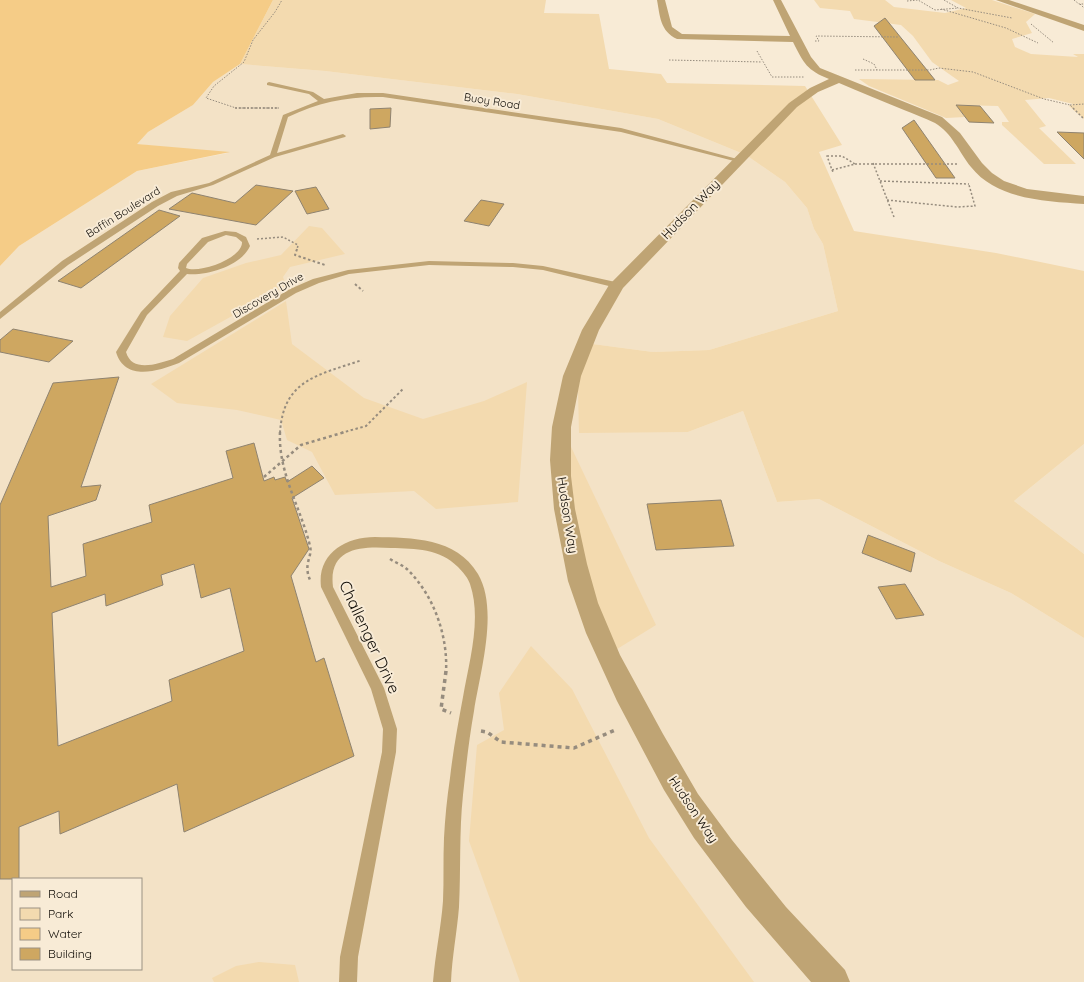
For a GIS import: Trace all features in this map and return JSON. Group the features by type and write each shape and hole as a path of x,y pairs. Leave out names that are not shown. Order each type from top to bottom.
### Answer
{"street":[{"path":"661,0 668,29 672,34 680,37 797,39"},
{"path":"777,0 811,66 840,81 938,120 949,127 956,134 984,174 1001,185 1029,194 1084,200"},
{"path":"1000,0 1084,28"},
{"name":"Hudson Way","path":"833,982 749,887 689,805 664,764 618,677 596,629 581,586 566,518 561,479 561,444 564,412 570,380 580,349 595,320 617,285 738,160 803,96 840,81"}],"lane":[{"path":"269,84 311,93 323,100"},
{"name":"Buoy Road","path":"273,156 282,121 285,116 323,100 345,95 383,95 621,130 738,160"},
{"name":"Baffin Boulevard","path":"0,316 65,263 155,204 174,194 211,184 273,156 343,136"},
{"name":"Discovery Drive","path":"246,241 244,237 225,233 205,240 183,263 182,268 185,271 144,314 121,352 125,363 142,369 166,366 293,291 308,284 341,273 428,263 473,263 543,268 617,285"},
{"path":"185,271 196,272 232,260 246,246 246,241"},
{"name":"Challenger Drive","path":"348,982 349,957 389,752 390,729 376,688 327,587 326,576 329,564 342,550 358,543 426,544 445,551 463,564 476,581 481,603 481,615 465,722 453,819 451,902 442,982"}],"path":[{"path":"282,0 275,14 260,27 250,45 244,62 220,79 209,90 206,98 236,108 274,107 297,110"},
{"path":"907,1 918,0 935,10 958,8 1016,19"},
{"path":"944,0 958,8"},
{"path":"1074,0 1084,8"},
{"path":"1079,4 1084,4"},
{"path":"941,9 1032,38 1038,43"},
{"path":"1028,21 1035,22 1031,24 1054,43"},
{"path":"814,41 819,41 816,36 898,37"},
{"path":"756,48 762,62 772,77 808,78"},
{"path":"863,59 874,64 877,70"},
{"path":"669,60 762,62"},
{"path":"840,81 852,78 845,70 930,70 939,68 974,72 1044,99 1070,105 1084,104"},
{"path":"1070,105 1084,119"},
{"path":"856,164 842,156 827,156 833,171 856,164 873,163 962,165"},
{"path":"873,163 894,217"},
{"path":"880,181 973,184"},
{"path":"887,200 957,207 975,206 969,184"},
{"path":"246,241 273,236 290,238 298,244 295,255 304,259 322,263 341,273 363,290"},
{"path":"326,576 311,583 308,577 306,562 311,548 282,461 279,435 286,400 302,383 316,374 362,360"},
{"path":"264,477 301,445 366,426 404,388"},
{"path":"385,556 407,569 421,584 440,626 446,654 446,672 441,709 452,714 475,729 487,732 501,742 574,748 615,730"}],"shaded area":[{"path":"240,64 325,71 517,94 658,119 746,155 785,182 807,208 814,229 823,244 838,311 709,350 653,352 585,343 688,432 743,411 777,502 819,499 939,561 1011,593 1084,638 1084,982 0,982 0,266 19,246 137,171 228,153 136,144 148,132 193,105 213,82"},
{"path":"1084,444 1084,554 1014,501"}],"green space":[{"path":"273,0 546,0 544,13 599,14 609,69 661,74 667,83 805,86 842,145 819,152 854,231 996,253 1084,271 1084,444 1014,501 1084,554 1084,638 1011,593 939,561 819,499 777,502 743,411 688,432 579,433 578,391 585,343 653,352 709,350 838,311 823,244 814,229 807,208 785,182 746,155 658,119 517,94 325,71 240,64"},
{"path":"814,0 885,0 894,7 945,13 966,8 951,0 992,0 1035,14 1026,22 1032,33 1012,39 1015,47 1031,54 1078,57 1073,54 1084,54 1084,119 1069,106 1073,104 1049,98 1025,100 1046,126 1039,128 1076,164 1044,164 1002,125 1002,122 1009,122 998,106 956,105 965,117 946,118 869,86 859,79 938,80 948,85 959,81 932,62 913,36 901,25 854,19 850,11 820,8"},
{"path":"309,226 322,228 345,254 290,267 283,277 286,286 187,341 163,337 170,316 203,278 246,263 281,255"},
{"path":"286,301 292,344 364,398 423,419 484,401 527,382 518,502 436,509 414,491 335,495 312,452 287,440 281,420 237,410 177,403 151,384"},
{"path":"562,428 656,625 609,654 583,588"},
{"path":"531,646 572,689 649,838 754,982 520,982 469,841 477,745 504,730 499,693"},
{"path":"259,962 295,965 299,982 214,982 212,978 236,966"}],"water":[{"path":"0,0 273,0 240,64 213,82 193,105 148,132 137,144 230,152 137,171 19,246 0,266"}],"building":[{"path":"885,18 935,80 915,80 874,26"},
{"path":"956,105 980,106 994,123 969,122"},
{"path":"391,108 390,127 370,129 370,109"},
{"path":"914,120 955,178 936,178 902,128"},
{"path":"1057,132 1084,133 1084,159"},
{"path":"256,185 293,191 256,225 169,209 192,193 235,203"},
{"path":"316,187 329,209 307,214 295,191"},
{"path":"481,200 504,204 489,226 464,221"},
{"path":"159,210 180,216 81,288 58,281"},
{"path":"13,329 73,341 49,362 0,352 0,340"},
{"path":"119,377 81,487 101,485 96,500 48,516 51,587 86,576 83,544 152,522 149,505 233,478 226,451 254,443 264,481 274,477 275,480 285,477 287,482 312,466 324,478 292,498 309,549 291,576 316,662 324,658 354,756 184,832 177,784 60,834 59,811 19,827 19,878 0,879 0,505 53,383","holes":["194,564 201,598 230,588 244,651 169,680 172,701 58,746 52,613 105,594 106,606 163,585 161,575"]},
{"path":"721,500 734,546 656,550 647,504"},
{"path":"868,535 915,553 911,572 862,553"},
{"path":"905,584 924,615 896,619 878,587"}]}
